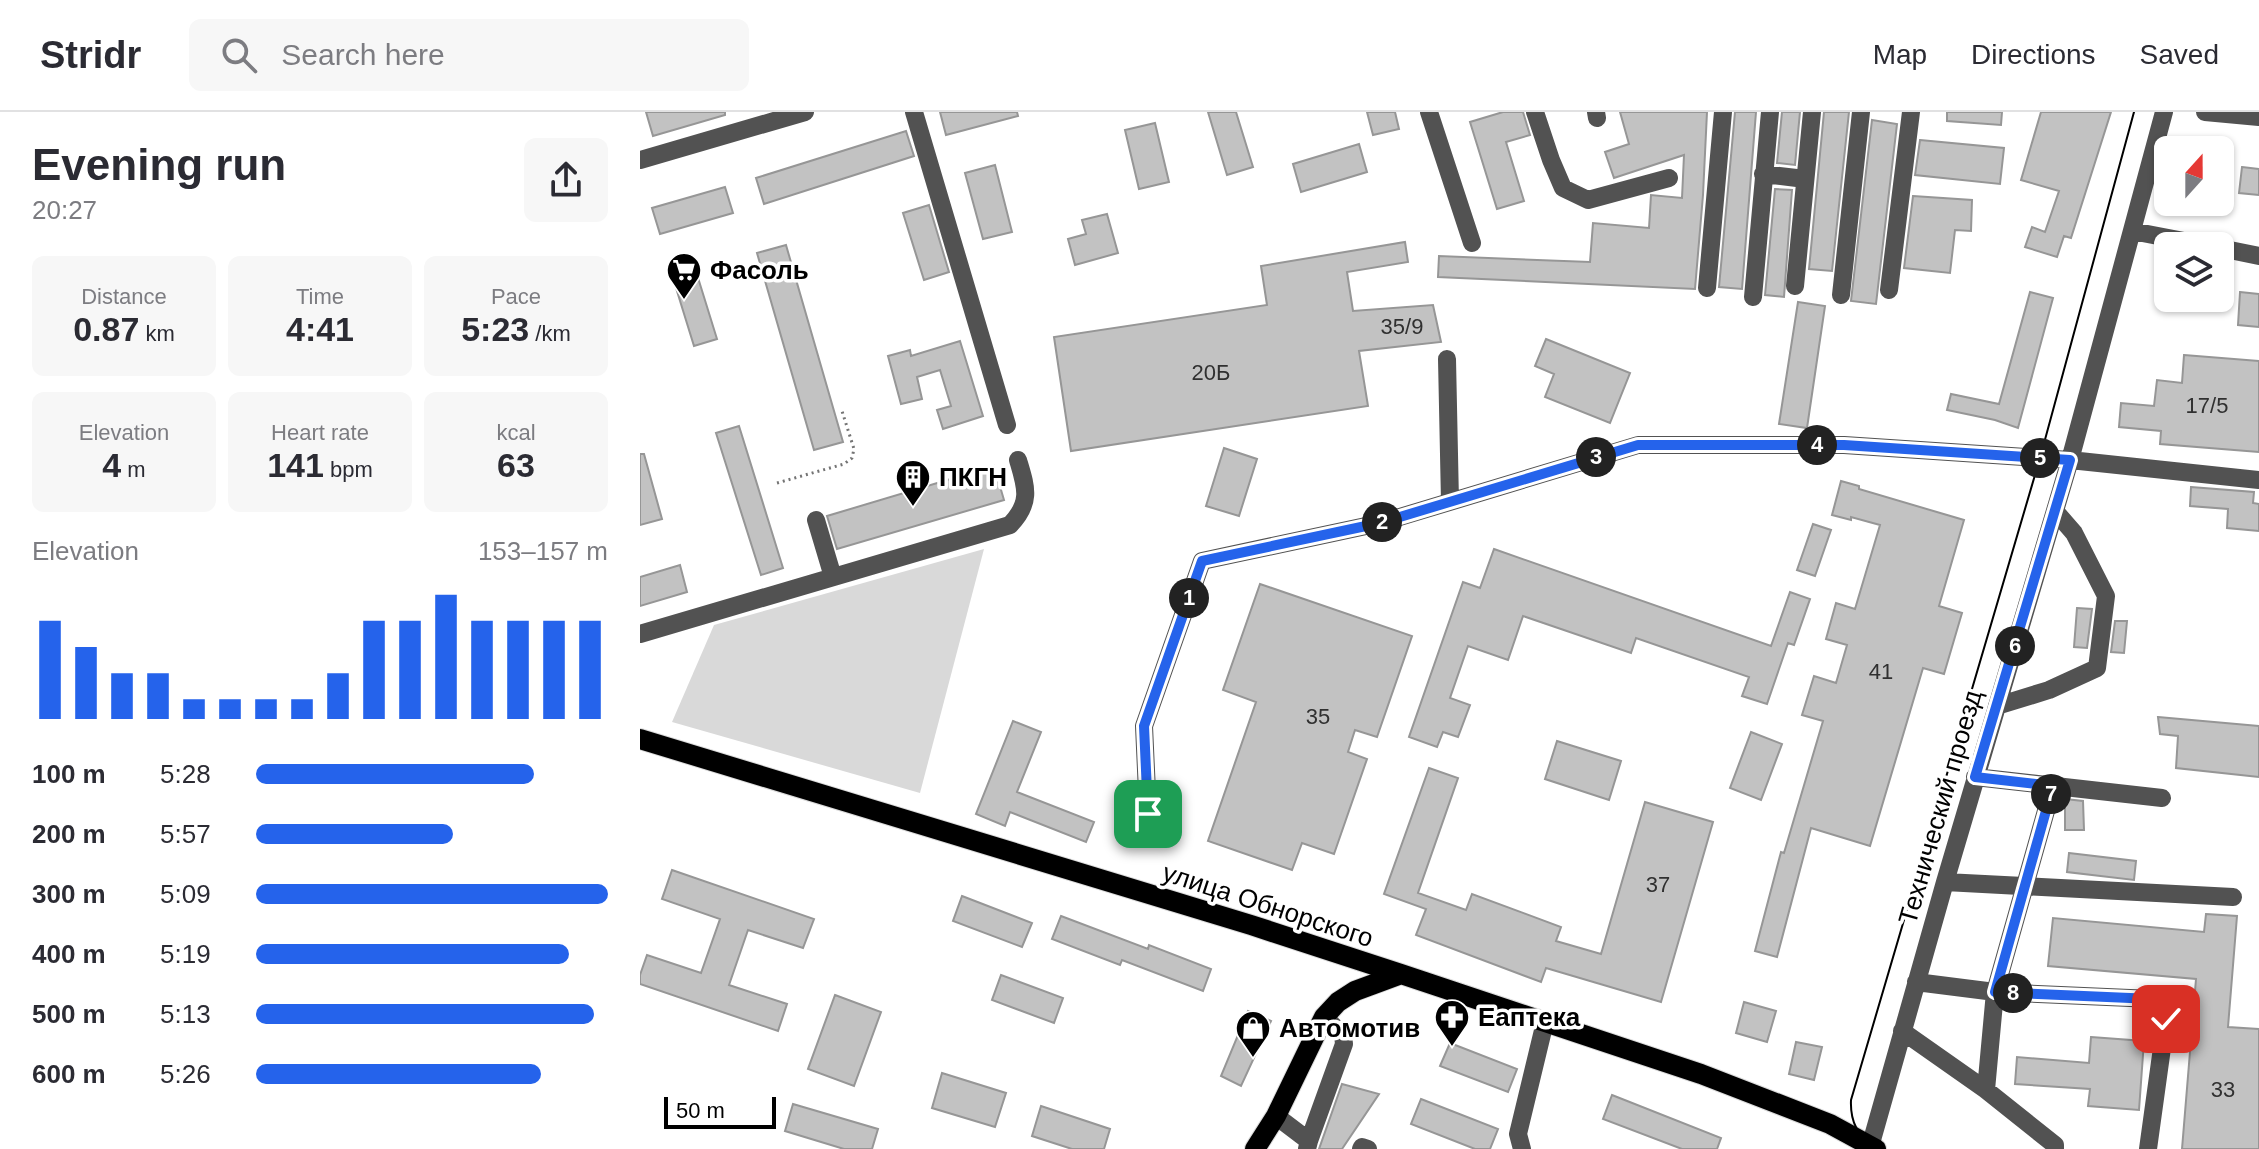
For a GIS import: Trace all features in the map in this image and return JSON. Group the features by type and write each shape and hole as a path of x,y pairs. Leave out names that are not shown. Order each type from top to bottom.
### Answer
{"main road":[{"name":"улица Обнорского","path":"640,739 1251,925 1401,974 1701,1074 1830,1124 1873,1148"},
{"path":"1255,1149 1276,1116 1324,1017 1338,1002 1355,991 1401,974"}],"street":[{"path":"640,160 805,112"},
{"path":"914,112 1007,425"},
{"path":"1429,112 1472,243"},
{"path":"1535,112 1563,188 1588,200 1669,178"},
{"path":"1707,288 1723,112"},
{"path":"1753,297 1770,112"},
{"path":"1795,286 1812,112"},
{"path":"1841,295 1861,112"},
{"path":"1889,290 1911,112"},
{"name":"Технический проезд","path":"1873,1148 1902,1031 2070,460 2164,112"},
{"path":"2205,112 2259,117"},
{"path":"1763,174 1805,179"},
{"path":"2132,231 2154,235"},
{"path":"2234,251 2259,256"},
{"path":"1447,359 1450,502"},
{"path":"1148,814 1144,726 1202,561 1380,523 1638,445 1844,445 2070,460 2259,480"},
{"path":"640,634 1010,525 1024,504 1026,488 1018,460"},
{"path":"1997,706 2049,690 2097,668 2106,596 2074,533 2055,511"},
{"path":"816,520 833,577"},
{"path":"1975,777 2162,798"},
{"path":"1986,1090 1995,992 2053,786"},
{"path":"1945,882 2233,897"},
{"path":"1916,982 1995,992 2153,999 2164,1007 2166,1019 2148,1149"},
{"path":"1276,1116 1308,1145 1344,1044 1343,1035 1324,1017"},
{"path":"1522,1149 1518,1134 1545,1022"},
{"path":"1902,1031 1986,1090 2055,1145 2055,1149"},
{"path":"1361,1149 1368,1149"}],"path":[{"path":"777,483 852,458 854,449 842,411"}],"shaded area":[{"path":"984,549 920,793 672,722 714,625"}],"building":[{"path":"646,112 725,112 725,115 653,136"},
{"path":"940,112 1017,112 1018,116 946,135"},
{"path":"1208,112 1236,112 1253,167 1227,175"},
{"path":"1367,112 1395,112 1399,129 1373,135"},
{"path":"1503,112 1523,112 1530,135 1506,142 1524,201 1497,209 1470,122"},
{"path":"1620,112 1707,112 1695,289 1438,277 1439,256 1590,262 1593,223 1649,228 1651,195 1682,198 1684,155 1614,178 1605,152 1629,144"},
{"path":"1735,112 1756,112 1742,289 1719,287"},
{"path":"1782,112 1800,112 1795,165 1777,163"},
{"path":"1824,112 1849,112 1832,271 1809,269"},
{"path":"1947,112 2002,112 2001,125 1947,121"},
{"path":"2041,112 2111,112 2071,238 2064,236 2057,257 2025,247 2032,227 2045,232 2059,191 2021,180"},
{"path":"1872,120 1897,124 1876,304 1851,301"},
{"path":"1155,123 1169,182 1139,189 1125,130"},
{"path":"906,131 914,156 764,204 756,178"},
{"path":"1920,140 2004,148 2000,184 1915,175"},
{"path":"1359,144 1367,172 1301,192 1293,164"},
{"path":"995,165 1012,232 983,239 965,173"},
{"path":"2242,167 2259,169 2259,195 2239,193"},
{"path":"725,187 733,213 660,234 652,208"},
{"path":"1775,189 1792,190 1784,297 1765,295"},
{"path":"1913,196 1972,200 1971,231 1955,230 1950,273 1904,268"},
{"path":"929,205 949,272 924,280 903,213"},
{"path":"1107,214 1118,253 1075,265 1068,239 1086,234 1082,220"},
{"path":"1405,242 1408,262 1347,272 1353,311 1433,305 1441,342 1359,351 1368,406 1071,451 1054,337 1267,305 1261,266"},
{"path":"786,245 843,442 814,450 757,253"},
{"path":"695,268 717,339 694,346 672,275"},
{"path":"2030,292 2053,298 2018,428 1947,410 1951,394 1999,404"},
{"path":"2240,292 2259,294 2259,327 2238,325"},
{"path":"1798,302 1825,306 1807,428 1779,424"},
{"path":"1546,339 1630,373 1610,423 1545,397 1554,374 1535,366"},
{"path":"960,341 983,416 943,429 937,410 951,406 940,370 917,377 922,399 901,404 888,356 910,350 911,356"},
{"path":"2184,355 2259,361 2259,452 2160,444 2161,431 2119,427 2121,403 2154,406 2157,380 2182,383"},
{"path":"739,426 783,568 761,575 716,433"},
{"path":"1224,448 1257,459 1239,516 1206,506"},
{"path":"640,454 644,454 662,519 640,525"},
{"name":"ПКГН","path":"994,466 1004,500 837,549 827,516"},
{"path":"1841,481 1964,520 1939,606 1962,613 1944,674 1923,668 1870,846 1811,828 1777,957 1755,951 1781,852 1784,853 1823,721 1802,715 1814,676 1836,683 1847,645 1826,639 1836,603 1855,609 1880,525 1832,515"},
{"path":"2191,487 2254,492 2253,503 2259,504 2259,531 2227,528 2228,509 2190,506"},
{"path":"1813,524 1831,530 1815,576 1797,570"},
{"path":"1494,549 1771,646 1790,592 1810,599 1794,645 1788,643 1767,704 1742,696 1749,677 1636,638 1631,653 1523,616 1508,660 1468,646 1450,698 1470,705 1458,737 1443,732 1437,747 1409,737 1463,582 1480,588"},
{"path":"680,565 687,592 640,606 640,577"},
{"path":"1260,584 1412,636 1377,737 1355,730 1348,752 1367,759 1334,854 1302,843 1292,870 1208,841 1256,702 1223,690"},
{"path":"2077,608 2092,609 2087,648 2074,647"},
{"path":"2115,621 2127,621 2124,653 2111,652"},
{"path":"2158,717 2259,726 2259,777 2176,768 2178,736 2160,734"},
{"path":"1013,721 1041,732 1017,792 1094,822 1086,842 1010,812 1005,826 976,814"},
{"path":"1751,732 1782,744 1761,800 1730,788"},
{"path":"1557,741 1621,761 1609,800 1545,779"},
{"path":"1429,768 1458,778 1418,893 1466,910 1472,894 1561,927 1556,941 1601,954 1645,802 1713,822 1661,1002 1546,968 1541,982 1416,935 1426,909 1384,894"},
{"path":"2065,799 2083,801 2084,830 2065,830"},
{"path":"2069,853 2136,861 2134,880 2067,872"},
{"path":"672,870 814,919 803,948 748,930 729,985 787,1004 778,1031 640,984 647,955 701,973 720,919 662,899"},
{"path":"962,896 1032,923 1022,947 953,921"},
{"path":"2206,914 2237,916 2228,1027 2259,1029 2259,1149 2182,1149 2196,979 2048,966 2053,918 2204,932"},
{"path":"1061,916 1211,969 1203,991 1122,960 1120,965 1052,939"},
{"path":"1001,975 1063,998 1054,1023 992,1000"},
{"path":"835,995 881,1012 854,1086 808,1069"},
{"path":"1744,1002 1776,1011 1767,1042 1736,1033"},
{"path":"1248,1011 1271,1021 1241,1086 1221,1076"},
{"path":"2091,1037 2144,1041 2139,1110 2088,1106 2090,1089 2015,1084 2017,1057 2089,1063"},
{"path":"1796,1042 1822,1047 1814,1080 1789,1074"},
{"path":"1450,1043 1517,1069 1508,1092 1440,1066"},
{"path":"942,1073 1006,1093 995,1127 932,1108"},
{"path":"1342,1084 1379,1094 1342,1149 1319,1149"},
{"path":"1612,1095 1721,1138 1717,1149 1682,1149 1603,1119"},
{"path":"1421,1099 1498,1129 1490,1149 1475,1149 1411,1124"},
{"path":"793,1104 878,1129 872,1149 844,1149 785,1131"},
{"path":"1041,1106 1110,1129 1104,1149 1072,1149 1032,1136"}],"tram line":[{"path":"1874,1149 1856,1128 1851,1100 2040,458 2134,112"}],"place":[{"name":"Фасоль","path":"684,301"},
{"name":"ПКГН","path":"913,508"},
{"name":"Еаптека","path":"1452,1048"},
{"name":"Автомотив","path":"1253,1059"}],"route":[{"path":"1148,814 1144,726 1202,561 1380,523 1638,445 1844,445 2070,460 1975,777 2053,786 1995,992 2153,999 2164,1007 2166,1019"}]}
